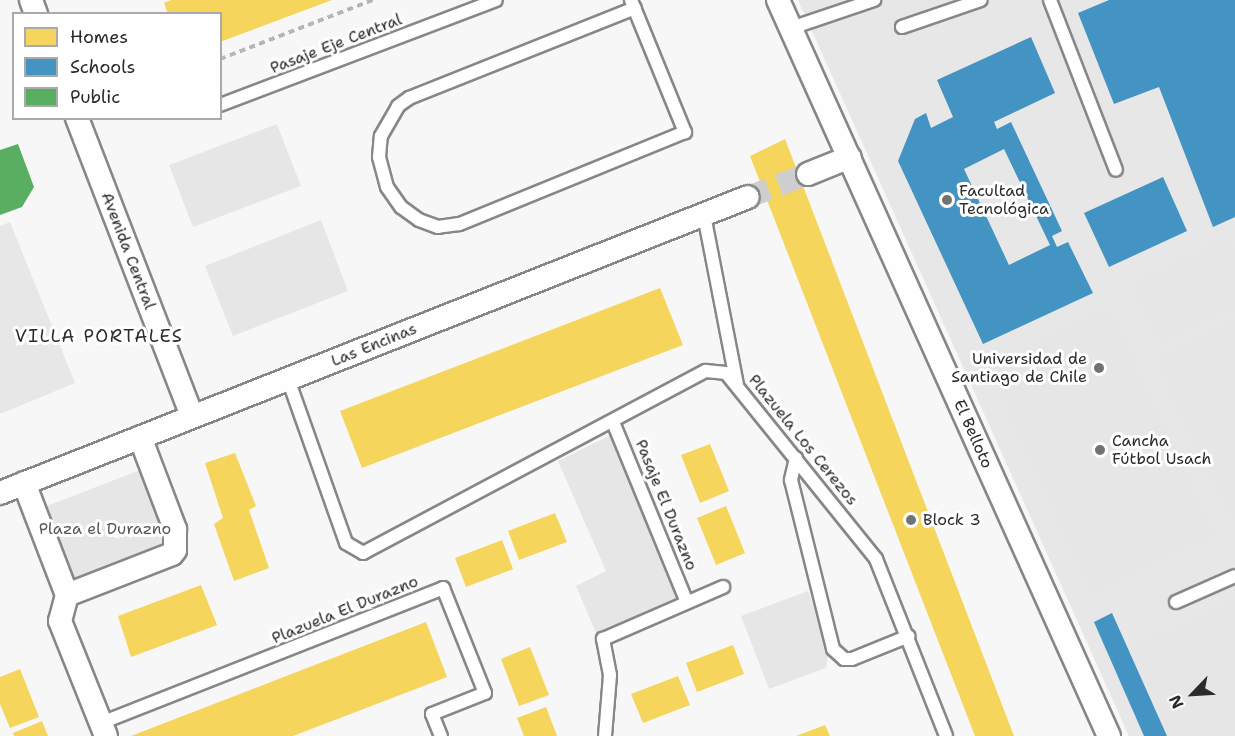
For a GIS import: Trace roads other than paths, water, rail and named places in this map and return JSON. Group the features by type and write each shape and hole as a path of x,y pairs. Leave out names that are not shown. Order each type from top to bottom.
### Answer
{"street":[{"name":"El Belloto","path":"778,0 1109,736"},
{"name":"Avenida Central","path":"78,120 192,416"},
{"path":"808,174 850,157"},
{"name":"Las Encinas","path":"0,492 748,197"},
{"path":"67,595 172,554 175,550 175,529 140,437"},
{"path":"24,483 67,595 60,621 103,730"}],"lane":[{"name":"Pasaje Eje Central","path":"222,104 496,0"},
{"path":"791,28 874,0"},
{"path":"902,27 981,0"},
{"path":"1050,0 1116,170"},
{"path":"633,4 685,132 459,224 438,227 419,220 401,207 387,187 379,156 381,136 398,106 409,98 633,4"},
{"path":"704,215 737,384"},
{"name":"Plazuela Los Cerezos","path":"288,379 346,543 363,553 706,371 726,373 876,559 909,636 946,736"},
{"name":"Pasaje El Durazno","path":"613,422 687,602"},
{"path":"796,458 791,480 833,648 844,659 852,660 909,636"},
{"path":"1176,602 1235,576"},
{"path":"605,736 610,675 603,639 723,587"},
{"name":"Plazuela El Durazno","path":"103,730 443,588 485,693 432,714 441,736"}],"tunnel":[{"path":"748,197 808,174"}],"place":[{"name":"Facultad Tecnológica","path":"947,200"},
{"name":"Universidad de Santiago de Chile","path":"1099,368"},
{"name":"Cancha Fútbol Usach","path":"1100,450"},
{"name":"Block 3","path":"911,520"}],"district":[{"name":"VILLA PORTALES","path":"99,336"}],"park label":[{"name":"Plaza el Durazno","path":"105,529"}]}
